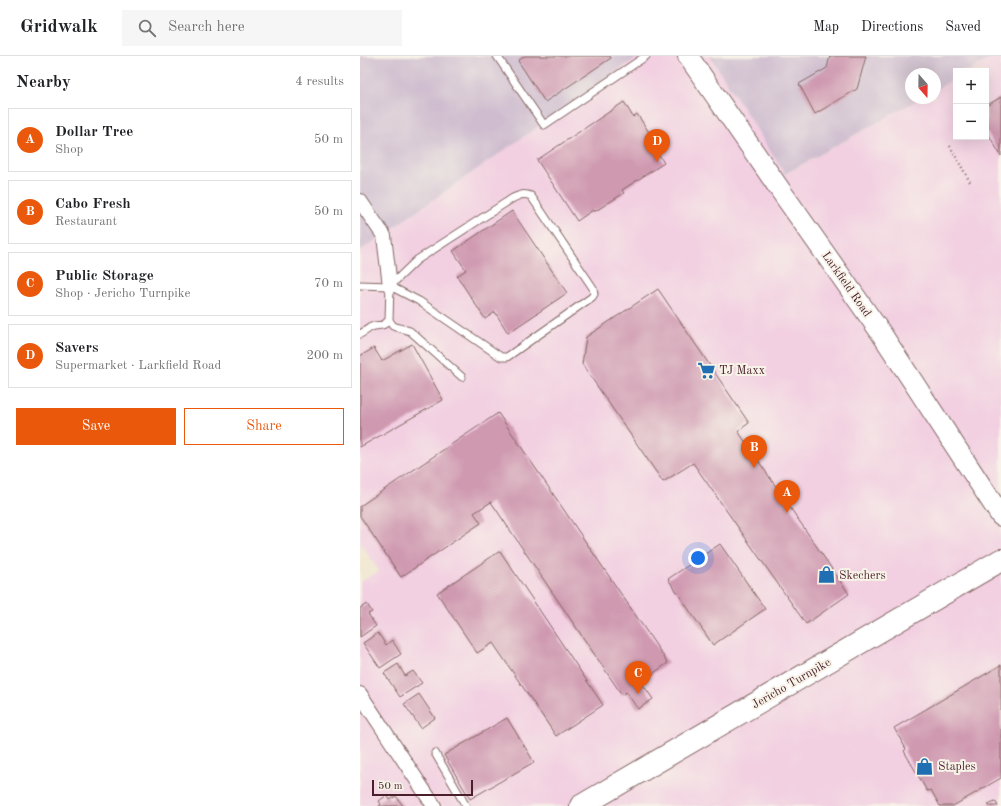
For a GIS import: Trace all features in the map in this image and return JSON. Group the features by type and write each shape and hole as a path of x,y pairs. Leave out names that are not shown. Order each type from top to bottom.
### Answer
{"main road":[{"name":"Larkfield Road","path":"688,56 881,333 1001,516"},
{"name":"Jericho Turnpike","path":"581,806 1001,560"}],"street":[{"path":"360,201 384,236 390,286"},
{"path":"360,694 434,806"}],"lane":[{"path":"497,56 544,125 646,56"},
{"path":"360,284 390,286 424,304 501,357 507,357 592,297 594,294 593,288 531,196 526,194 514,198 417,260 390,286 389,320 393,326 410,331 462,377"},
{"path":"360,334 372,327 385,325 389,320"},
{"path":"435,753 466,806"}],"path":[{"path":"950,146 970,182"}],"shaded area":[{"path":"360,56 639,56 360,251"},
{"path":"639,56 710,56 786,174 910,104 941,104 941,87 953,80 953,140 989,140 989,68 973,68 995,56 1001,56 1001,806 360,806 360,582 379,571 360,543 360,251"},
{"path":"710,56 995,56 973,68 953,68 953,80 941,87 941,68 905,68 905,104 910,104 785,174"}],"building":[{"path":"524,56 610,56 611,58 545,102 518,61"},
{"path":"830,56 866,56 857,89 815,114 799,84 827,68"},
{"path":"1001,97 1001,156 989,135 989,104"},
{"path":"624,102 633,117 637,114 662,152 659,155 664,163 622,190 624,193 594,212 593,210 577,221 537,160"},
{"path":"512,211 567,293 508,333 495,312 485,319 457,276 466,270 453,251"},
{"path":"658,289 749,423 738,431 849,594 806,624 693,463 663,482 582,364 586,337"},
{"path":"412,344 443,400 360,447 360,356 374,348 382,361"},
{"path":"498,413 668,663 641,682 653,699 638,709 626,692 622,695 491,502 474,513 481,523 401,577 360,516 360,506"},
{"path":"720,544 765,609 713,645 668,579"},
{"path":"500,551 603,705 556,736 493,643 477,653 437,593"},
{"path":"367,604 372,612 368,614 376,626 360,637 360,608"},
{"path":"378,633 386,645 392,640 401,654 380,668 363,643"},
{"path":"398,664 405,676 413,671 422,683 400,697 384,673"},
{"path":"1001,665 1001,778 953,806 940,806 931,790 927,791 904,751 906,749 894,728"},
{"path":"419,694 435,718 421,728 404,704"},
{"path":"507,718 534,762 470,799 444,755"},
{"path":"387,795 390,800 396,796 403,806 379,806 381,804 379,801"},
{"path":"995,801 998,806 989,806 988,804"}],"place":[{"name":"Savers","path":"657,162"},
{"name":"TJ Maxx","path":"706,370"},
{"name":"Cabo Fresh","path":"754,468"},
{"name":"Dollar Tree","path":"787,513"},
{"name":"Skechers","path":"826,575"},
{"name":"Public Storage","path":"638,694"},
{"name":"Staples","path":"925,766"}]}
